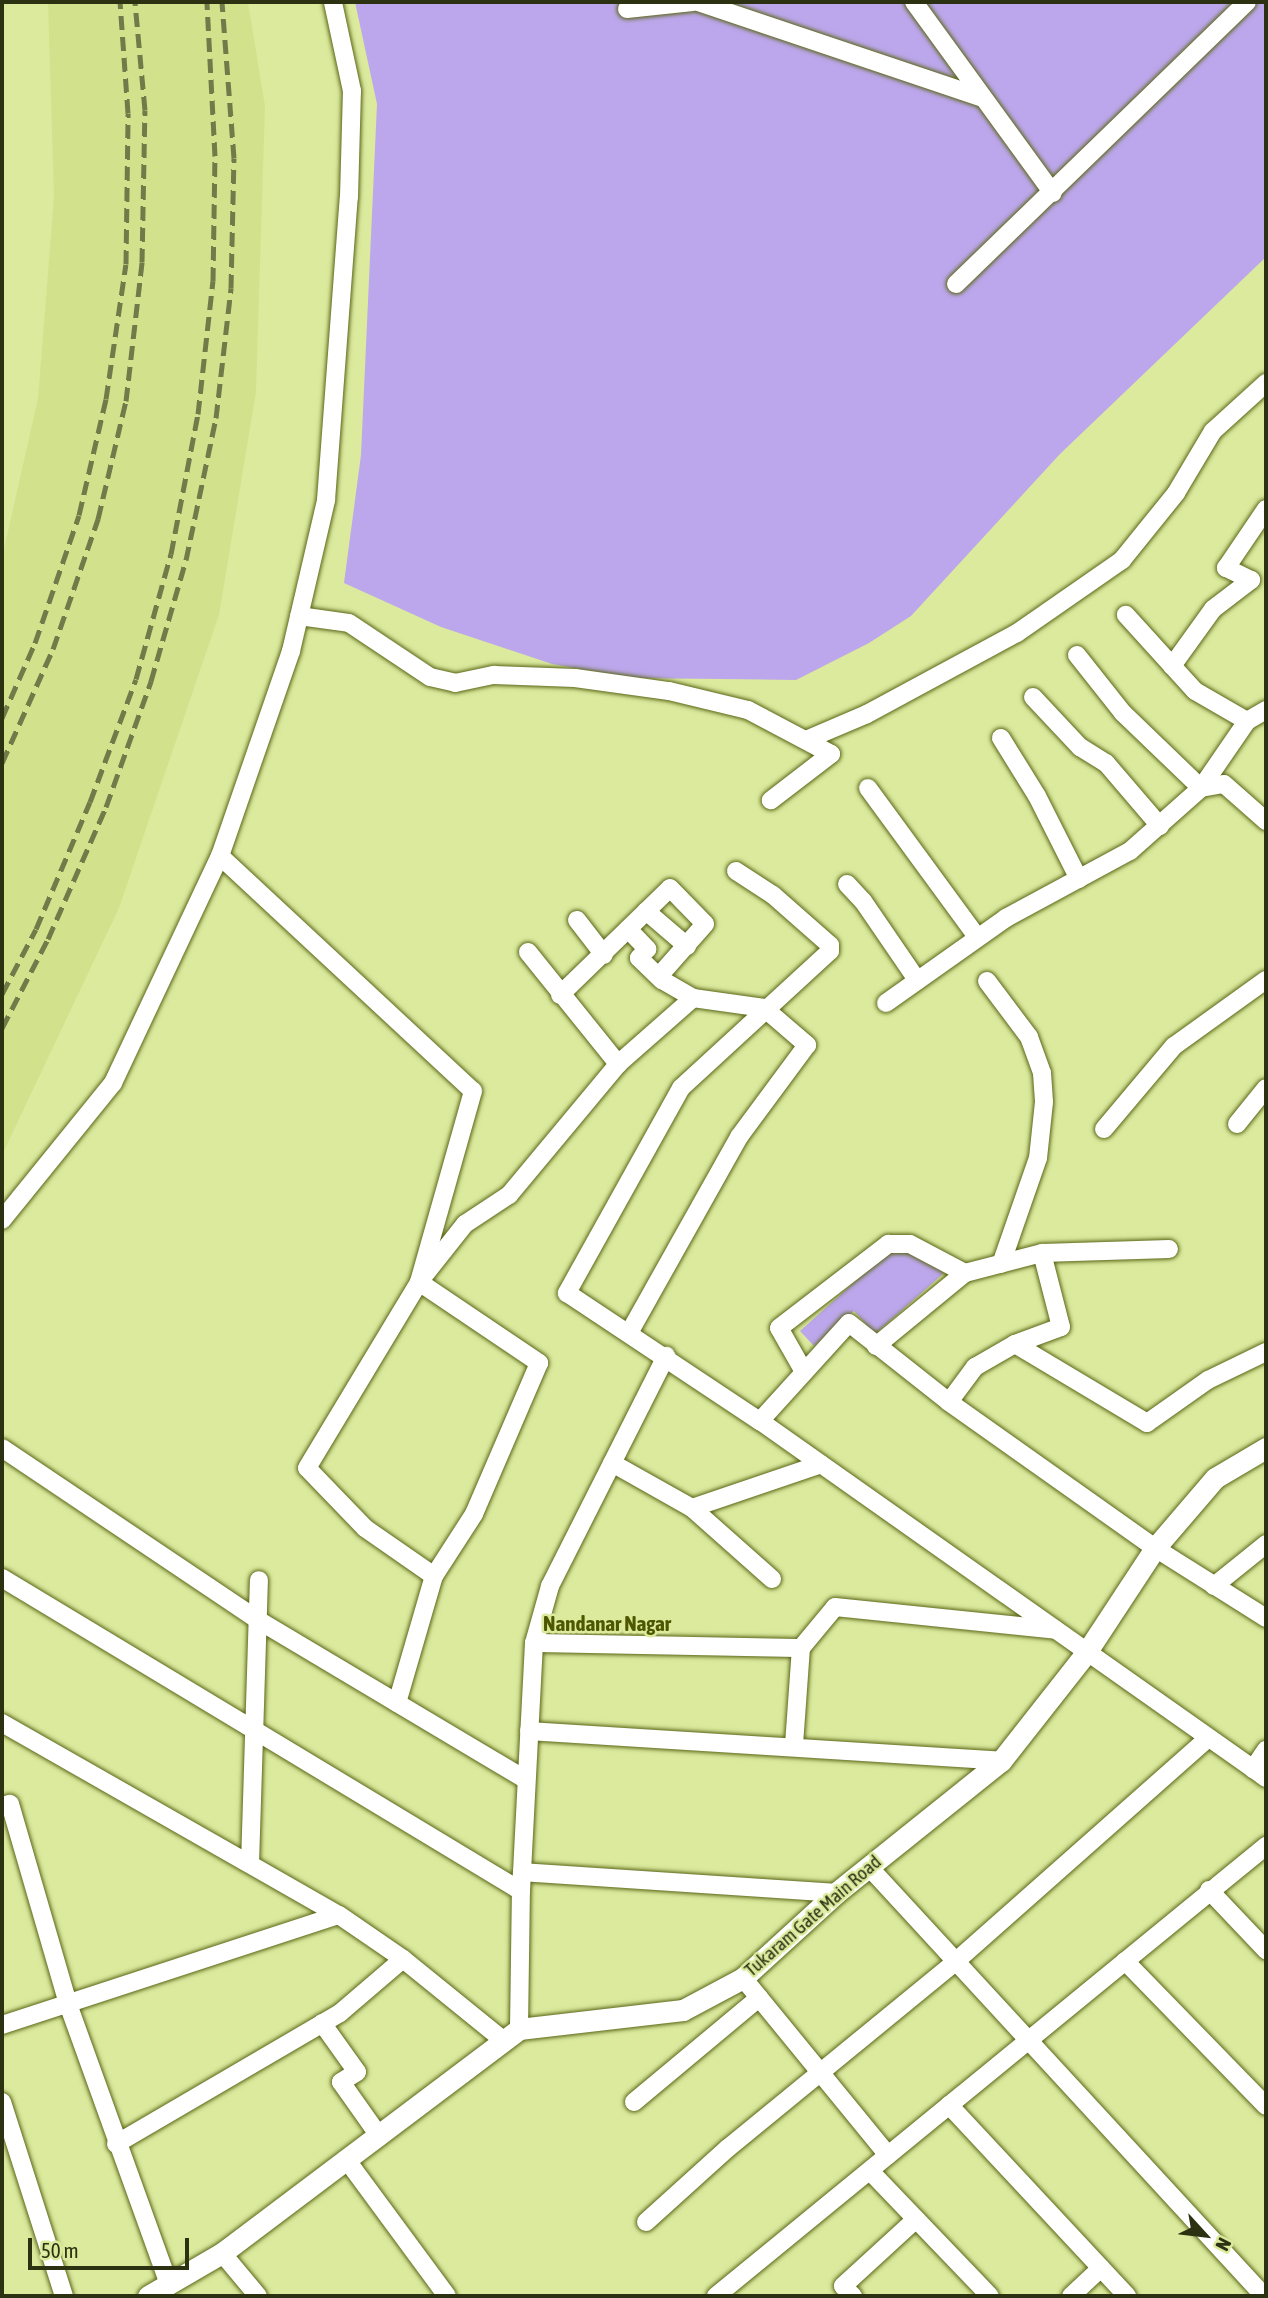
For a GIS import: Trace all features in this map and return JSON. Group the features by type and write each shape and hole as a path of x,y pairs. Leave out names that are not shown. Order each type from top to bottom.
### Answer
{"street":[{"path":"2,1220 113,1083 220,856 299,616 326,500 349,197 352,90 332,2"},
{"path":"627,9 696,2 981,97"},
{"path":"914,2 1053,193"},
{"path":"956,284 1053,193 1247,2"},
{"path":"806,740 867,714 1017,633 1122,560 1176,493 1213,431 1266,383"},
{"path":"1251,580 1226,568 1266,509"},
{"path":"1172,666 1213,609 1266,569"},
{"path":"1126,615 1195,691 1247,721"},
{"path":"299,616 349,623 430,677 455,683 494,675 575,678 669,691 748,710 831,754 771,800"},
{"path":"1077,655 1123,713 1201,788"},
{"path":"1033,697 1080,747 1106,763 1160,826"},
{"path":"886,1003 977,937 1130,851 1201,788 1247,721 1266,710"},
{"path":"1001,738 1037,796 1079,878"},
{"path":"1201,788 1224,783 1266,821"},
{"path":"868,788 977,937"},
{"path":"220,856 473,1091 419,1282"},
{"path":"736,871 773,895 830,945 681,1088 567,1293 629,1331 760,1421 1059,1630 1086,1653 1207,1739 1260,1773 1266,1750"},
{"path":"847,884 863,901 916,980"},
{"path":"559,995 604,955 666,890 673,889 705,924 659,976"},
{"path":"646,911 687,946"},
{"path":"577,920 604,955"},
{"path":"628,929 647,949"},
{"path":"629,1331 739,1137 807,1045 764,1008 694,998 659,976 639,958 667,929"},
{"path":"528,951 559,995 618,1064"},
{"path":"1104,1129 1174,1046 1266,980"},
{"path":"987,981 1029,1037 1042,1073 1044,1102 1038,1158 1001,1264"},
{"path":"434,1576 365,1528 307,1468 419,1282 465,1224 509,1195 541,1162 618,1064 694,998"},
{"path":"1237,1124 1266,1088"},
{"path":"803,1370 779,1328 888,1244 910,1244 965,1273"},
{"path":"876,1346 965,1273 1042,1253 1169,1249"},
{"path":"949,1402 975,1367 1015,1344 1061,1327 1042,1253"},
{"path":"397,1703 434,1576 474,1514 539,1363 419,1282"},
{"path":"760,1421 803,1370 849,1323 949,1402 1155,1548 1266,1618"},
{"path":"1015,1344 1147,1423 1208,1380 1266,1352"},
{"path":"148,2296 222,2253 346,2159 380,2137 511,2034 534,1643 550,1586 666,1356"},
{"path":"2,1448 258,1620 526,1780"},
{"name":"Tukaram Gate Main Road","path":"511,2034 683,2010 743,1978 836,1893 1002,1761 1086,1653 1155,1548 1215,1478 1266,1448"},
{"path":"612,1463 692,1508 772,1579"},
{"path":"692,1508 821,1464"},
{"path":"1214,1586 1266,1544"},
{"path":"2,1578 521,1891"},
{"path":"250,1864 259,1580"},
{"path":"794,1745 801,1648 835,1607 1059,1630"},
{"path":"534,1643 801,1648"},
{"path":"2,1723 339,1915 511,2034"},
{"path":"529,1731 794,1745 1002,1761"},
{"path":"646,2222 820,2073 954,1964 1207,1739"},
{"path":"2,1806 10,1804 68,2004 116,2144 169,2285"},
{"path":"716,2296 1266,1846"},
{"path":"869,1867 954,1964 1264,2296"},
{"path":"522,1872 836,1893"},
{"path":"1209,1890 1266,1950"},
{"path":"2,2025 339,1915"},
{"path":"116,2144 322,2023 403,1959"},
{"path":"1125,1961 1266,2106"},
{"path":"743,1978 888,2155"},
{"path":"634,2102 759,1998"},
{"path":"322,2023 357,2071 341,2082 380,2137"},
{"path":"2,2102 64,2296"},
{"path":"949,2105 1127,2296"},
{"path":"346,2159 447,2296"},
{"path":"870,2171 990,2296"},
{"path":"843,2293 916,2219"},
{"path":"222,2253 258,2296"},
{"path":"1071,2296 1101,2268"}],"shaded area":[{"path":"48,2 248,2 265,106 256,392 219,615 119,908 2,1155 2,558 38,398 54,197"},
{"path":"355,2 1266,2 1266,257 1060,454 911,616 869,643 796,680 630,678 552,664 441,627 344,583 361,455 377,104"},
{"path":"912,1250 944,1273 875,1334 854,1311 814,1346 800,1331 888,1252"}],"railway":[{"path":"2,718 35,643 79,515 106,399 126,264 128,113 120,2"},
{"path":"2,763 53,649 98,519 126,401 142,262 145,110 135,2"},
{"path":"2,994 36,929 90,802 136,679 171,554 198,414 213,281 215,156 207,2"},
{"path":"2,1028 48,939 106,807 151,681 186,560 216,418 231,288 234,158 222,2"}],"district":[{"name":"Nandanar Nagar","path":"607,1623"}]}
